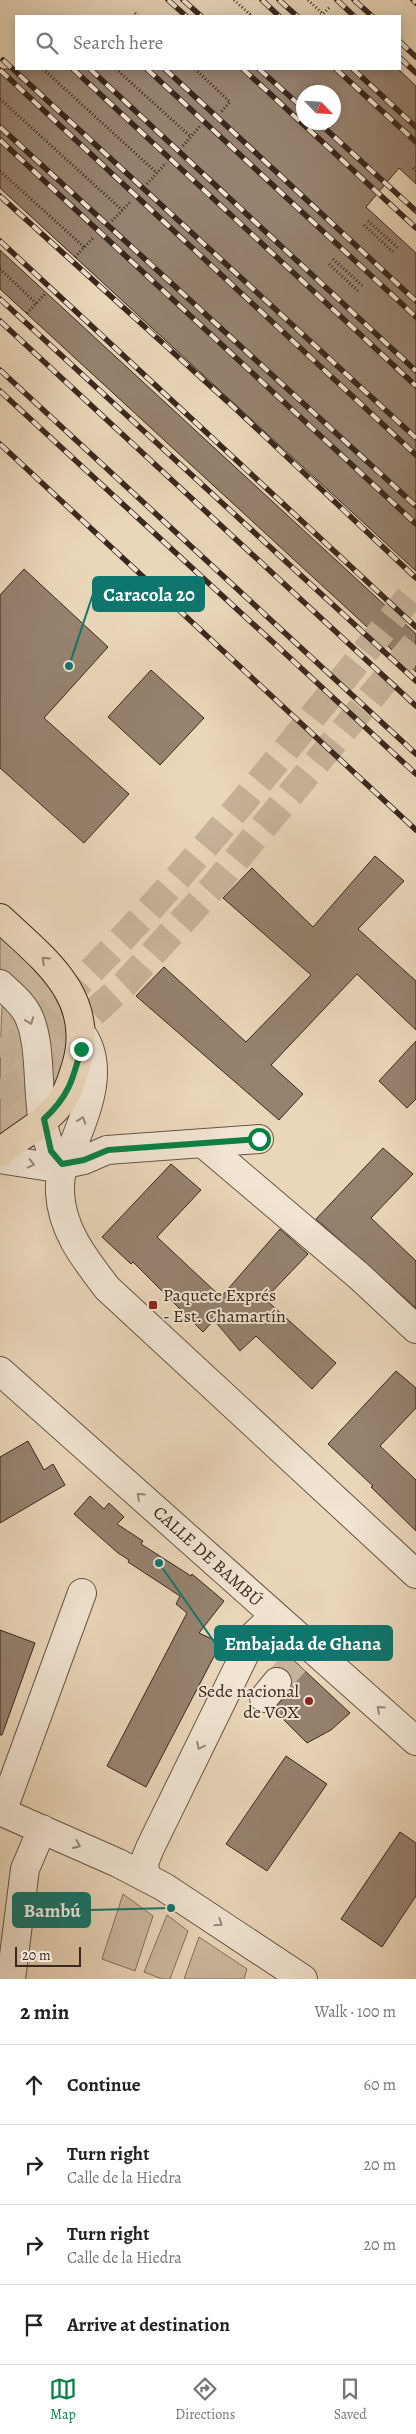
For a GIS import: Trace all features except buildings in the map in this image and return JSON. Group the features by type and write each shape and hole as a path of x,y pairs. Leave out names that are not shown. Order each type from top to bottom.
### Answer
{"main road":[{"path":"0,918 58,974 78,1010 81,1033 81,1049 70,1084 59,1105 44,1119 0,1152"}],"street":[{"path":"0,984 13,995 28,1016 38,1060 38,1084 51,1151 62,1164"},
{"path":"81,1033 93,1053 94,1070 85,1114 73,1145 62,1164 60,1192 68,1232 83,1258 107,1288 416,1574"},
{"path":"0,1159 50,1167 84,1160 108,1150 205,1145 259,1139"},
{"path":"205,1145 359,1276 416,1329"},
{"name":"CALLE DE BAMBÚ","path":"0,1371 278,1620 301,1654 416,1741"},
{"path":"82,1593 1,1812 146,1877 303,1979"},
{"path":"146,1877 144,1864 150,1848 254,1635 268,1622 278,1620"},
{"path":"11,1979 25,1869 42,1829"}],"path":[{"path":"234,0 251,15"},
{"path":"308,0 322,15 330,7"},
{"path":"44,70 158,173"},
{"path":"117,70 192,136"},
{"path":"196,70 230,102 221,112"},
{"path":"0,99 122,210"},
{"path":"183,146 200,126"},
{"path":"147,184 166,163"},
{"path":"0,170 84,247"},
{"path":"112,221 131,201"},
{"path":"368,221 398,248"},
{"path":"364,225 394,253"},
{"path":"75,257 94,237"},
{"path":"334,259 364,287"},
{"path":"329,264 359,292"},
{"path":"0,269 37,304"},
{"path":"27,314 46,293"}],"shaded area":[{"path":"0,930 28,956 51,984 66,1016 68,1035 65,1059 56,1088 49,1088 50,1048 44,1020 28,997 0,969"},
{"path":"3,1001 22,1023 33,1080 28,1118 0,1136 1,1043"},
{"path":"123,1894 153,1916 135,1971 102,1959"},
{"path":"167,1915 188,1931 170,1979 162,1979 144,1972"},
{"path":"199,1937 247,1969 244,1979 184,1979"}],"tunnel":[{"path":"0,1057 58,1004 113,949 166,891 268,772 416,589"},
{"path":"0,1098 125,984 215,885 416,643"},
{"path":"277,1682 295,1662"}],"railway":[{"path":"168,0 185,15"},
{"path":"183,0 200,15"},
{"path":"262,0 278,15"},
{"path":"279,0 296,15"},
{"path":"337,0 353,15"},
{"path":"354,0 371,15"},
{"path":"413,0 416,3"},
{"path":"401,43 416,57"},
{"path":"401,59 416,73"},
{"path":"3,60 416,438"},
{"path":"0,70 416,455"},
{"path":"74,70 416,386"},
{"path":"91,70 416,371"},
{"path":"148,70 416,317"},
{"path":"166,70 416,301"},
{"path":"244,70 416,228"},
{"path":"260,70 296,102"},
{"path":"337,70 416,142"},
{"path":"354,70 416,127"},
{"path":"0,127 416,506"},
{"path":"327,130 416,211"},
{"path":"0,140 416,524"},
{"path":"0,196 239,412 416,578"},
{"path":"0,241 416,627"},
{"path":"0,299 416,681"},
{"path":"0,321 416,706"},
{"path":"0,370 416,754"},
{"path":"0,391 416,774"},
{"path":"0,444 416,830"}],"place":[{"name":"Caracola 20","path":"69,666"},
{"name":"Paquete Exprés - Est. Chamartín","path":"153,1305"},
{"name":"Embajada de Ghana","path":"159,1563"},
{"name":"Sede nacional de VOX","path":"309,1701"},
{"name":"Bambú","path":"171,1908"}],"route":[{"path":"81,1049 65,1095 59,1105 44,1119 51,1151 62,1164 84,1160 108,1150 205,1145 259,1139"}]}
